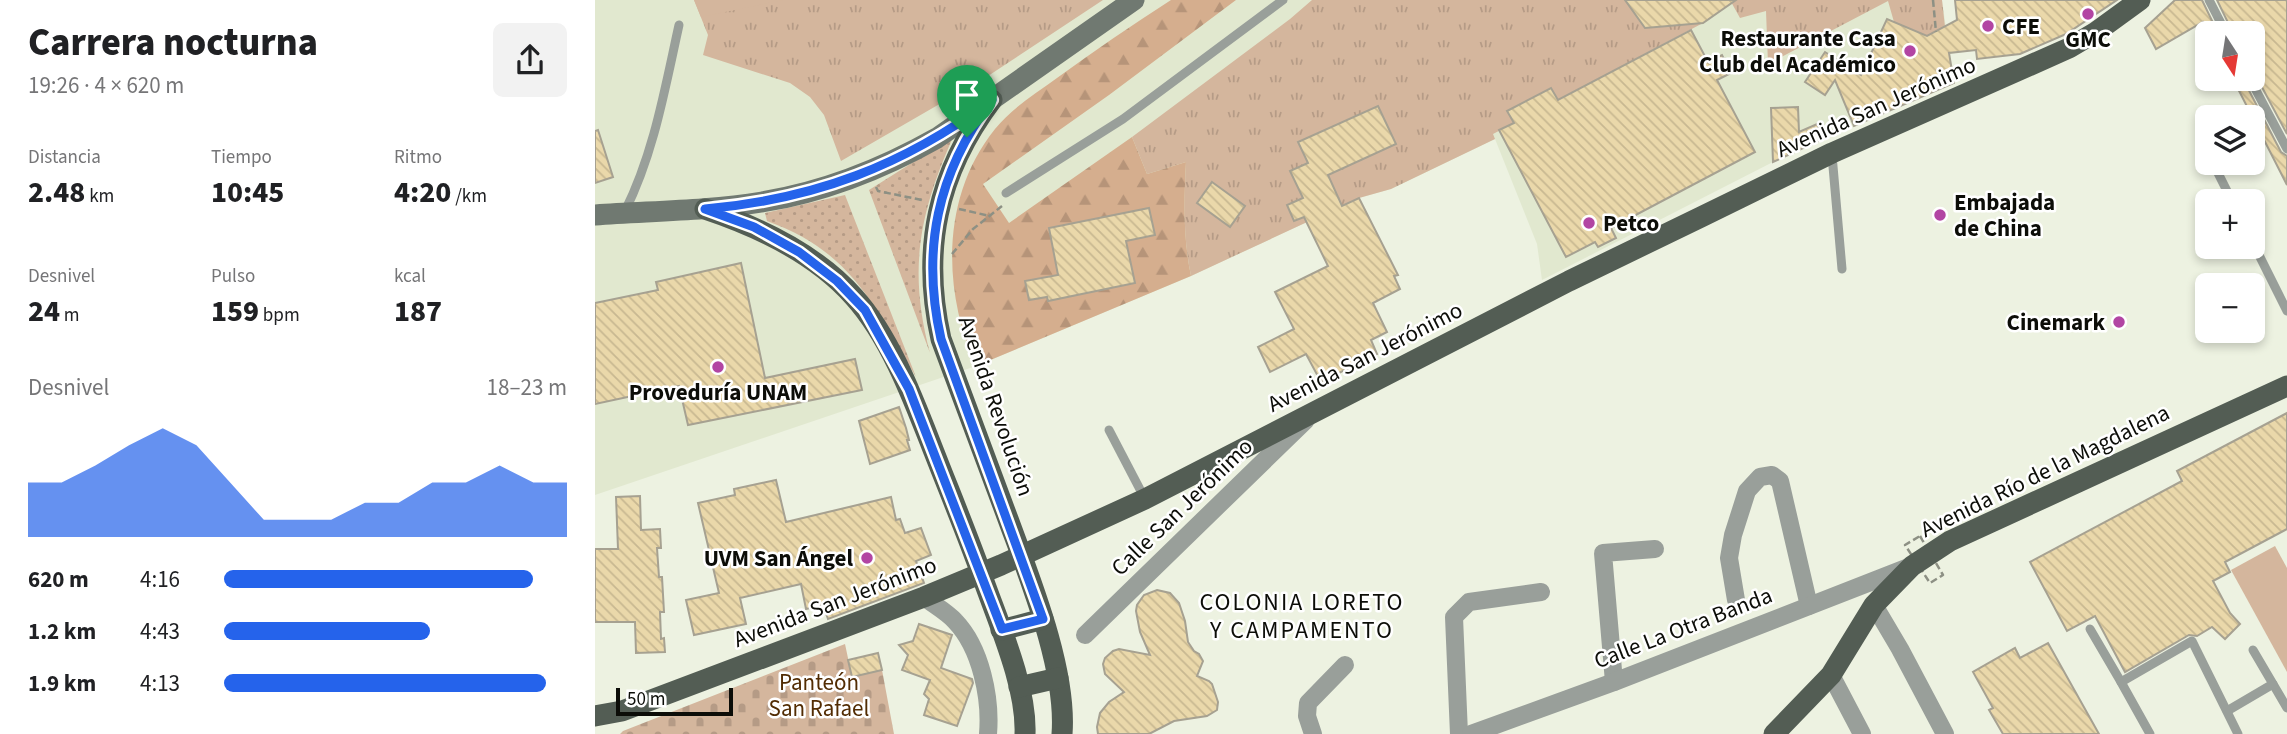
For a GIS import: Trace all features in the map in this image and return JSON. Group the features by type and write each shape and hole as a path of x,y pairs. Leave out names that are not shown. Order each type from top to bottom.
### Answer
{"main road":[{"name":"Avenida San Jerónimo","path":"595,716 622,711 924,597 1145,499 1569,281 1832,153 2069,48 2096,33 2140,0"},
{"name":"Avenida Revolución","path":"992,100 967,137 948,178 936,221 932,277 936,316 941,339 1043,619 1058,678 1062,734"},
{"path":"705,209 754,227 799,252 837,281 859,303 876,327 909,389 1002,629 1019,687 1025,734"},
{"name":"Avenida Río de la Magdalena","path":"1774,734 1831,675 1874,605 1909,556 1950,541 2287,386"},
{"path":"1002,629 1043,619"},
{"path":"1019,687 1058,678"}],"street":[{"path":"595,215 705,209 773,200 848,180 918,148 965,120 1134,0"},
{"name":"Calle San Jerónimo","path":"1085,635 1313,414"},
{"path":"1736,600 1729,558 1733,535 1747,491 1760,477 1772,475 1780,481 1809,606"},
{"path":"1614,682 1603,553 1655,549"},
{"name":"Calle La Otra Banda","path":"1471,734 1809,606 1909,556"},
{"path":"1459,734 1454,617 1469,602 1541,592"},
{"path":"924,597 955,621 974,654 987,692 988,734"},
{"path":"1874,605 1945,734"},
{"path":"1313,734 1307,716 1308,703 1345,665"},
{"path":"1831,675 1862,734"}],"lane":[{"path":"1006,193 1123,119 1283,0"},
{"path":"2209,0 2220,21"},
{"path":"624,213 636,189 650,146 679,24"},
{"path":"2256,91 2287,149"},
{"path":"1832,153 1842,269"},
{"path":"2261,259 2287,311"},
{"path":"1109,430 1145,499"},
{"path":"2090,629 2150,734"},
{"path":"2121,682 2192,641 2238,734"},
{"path":"2253,650 2287,708"},
{"path":"2227,711 2273,684"}],"path":[{"path":"1933,0 1936,32"},
{"path":"932,277 973,229 1004,204 1006,193"},
{"path":"1909,556 1920,536"},
{"path":"1930,583 1943,575 1939,568"}],"shaded area":[{"path":"595,0 1942,0 1954,83 1773,162 1542,280 1537,244 1495,139 1391,189 1359,198 1191,276 976,366 595,495"}],"green space":[{"path":"694,0 1103,0 988,76 841,161 824,115 810,97 790,83 703,55 708,35"},
{"path":"694,0 783,0 701,17"},
{"path":"1171,0 1236,0 1109,95 983,184 1009,223 1132,137 1147,174 1186,162 1185,233 1191,276 976,366 957,306 953,244 956,213 964,184 977,155 995,129 1016,108"},
{"path":"1312,0 1625,0 1645,28 1703,23 1558,100 1551,88 1508,111 1514,123 1493,134 1495,139 1391,189 1359,198 1191,276 1185,233 1186,162 1147,174 1132,137","holes":["1378,106 1396,144 1299,142","1290,172 1332,185 1340,200 1294,221 1287,205 1303,198"]},
{"path":"1730,0 1942,0 1945,27 1927,36 1894,22 1888,1 1768,64 1766,11 1740,18"},
{"path":"953,137 932,192 920,243 920,295 930,353 869,190"},
{"path":"845,195 916,377 873,304 840,265 796,233 767,221 765,213"},
{"path":"2275,546 2287,568 2287,672 2231,570"},
{"name":"Panteón San Rafael","path":"845,644 852,677 882,670 894,734 620,734 623,731"}],"building":[{"path":"1625,0 1736,0 1703,23 1645,28"},
{"path":"1955,0 2117,0 2066,34 2020,54 1977,59 1976,50 1949,53 1954,83 1854,126 1835,80 1825,95 1805,82 1825,52 1861,75 1887,19 1927,36 1957,20"},
{"path":"2175,0 2202,0 2212,21 2195,21 2195,27 2156,49 2145,28"},
{"path":"2217,0 2287,0 2287,134 2264,91 2265,21 2227,21"},
{"path":"1691,30 1708,62 1722,55 1731,73 1717,80 1755,152 1611,228 1616,238 1598,247 1595,242 1566,257 1499,130 1514,123 1507,111 1551,88 1558,100"},
{"path":"2239,91 2249,91 2257,105 2246,105"},
{"path":"1378,106 1396,144 1328,175 1342,206 1359,198 1398,275 1394,276 1400,289 1373,303 1387,332 1371,340 1377,354 1321,382 1306,354 1270,372 1258,347 1294,329 1275,292 1328,266 1304,217 1294,221 1287,205 1303,198 1290,171 1308,163 1298,142"},
{"path":"1798,107 1799,132 1817,124 1823,139 1773,162 1771,108"},
{"path":"2265,121 2281,152 2287,156 2287,185 2265,142"},
{"path":"598,130 613,177 595,183 595,131"},
{"path":"1212,182 1245,206 1230,227 1197,203"},
{"path":"1149,208 1155,235 1126,241 1135,283 1048,301 1047,297 1029,300 1025,281 1058,275 1049,228"},
{"path":"741,263 765,378 855,359 862,390 688,425 679,386 595,404 595,303 658,290 656,282"},
{"path":"899,407 910,450 870,464 859,421"},
{"path":"2287,413 2287,529 2225,562 2230,572 2213,581 2230,613 2240,624 2225,639 2212,627 2197,636 2189,635 2125,672 2095,616 2067,631 2030,562 2182,481 2177,471"},
{"path":"776,480 786,522 891,497 896,520 900,519 905,533 921,528 931,555 916,561 924,583 828,619 823,605 806,609 801,584 740,598 746,624 694,635 686,600 719,593 698,503 735,495 734,489"},
{"path":"640,496 641,530 660,529 661,548 657,548 664,612 660,612 661,639 664,638 665,652 636,653 635,622 595,622 595,549 618,549 616,497"},
{"path":"1157,590 1170,593 1179,603 1188,642 1203,661 1197,676 1212,684 1218,702 1217,710 1207,716 1174,721 1149,734 1098,734 1100,713 1109,702 1124,692 1105,674 1105,658 1119,649 1150,655 1140,632 1136,611 1144,595"},
{"path":"919,624 952,635 941,668 972,679 973,683 957,726 924,715 929,699 924,694 930,680 902,670 908,655 899,645 913,641"},
{"path":"2048,643 2099,734 2003,734 1989,710 1993,708 1973,672 2015,648 2020,658"},
{"path":"878,653 882,670 852,677 848,660"}],"place":[{"name":"GMC","path":"2088,14"},
{"name":"CFE","path":"1988,26"},
{"name":"Restaurante Casa Club del Académico","path":"1910,51"},
{"name":"Embajada de China","path":"1940,215"},
{"name":"Petco","path":"1589,223"},
{"name":"Cinemark","path":"2119,322"},
{"name":"Proveduría UNAM","path":"718,367"},
{"name":"UVM San Ángel","path":"867,558"}],"district":[{"name":"COLONIA LORETO Y CAMPAMENTO","path":"1302,616"}],"route":[{"path":"992,100 967,137 948,178 936,221 933,292 941,339 1043,619 1002,629 909,389 865,310 837,281 799,252 754,227 705,209 792,197 848,180 909,154 992,100"}]}
